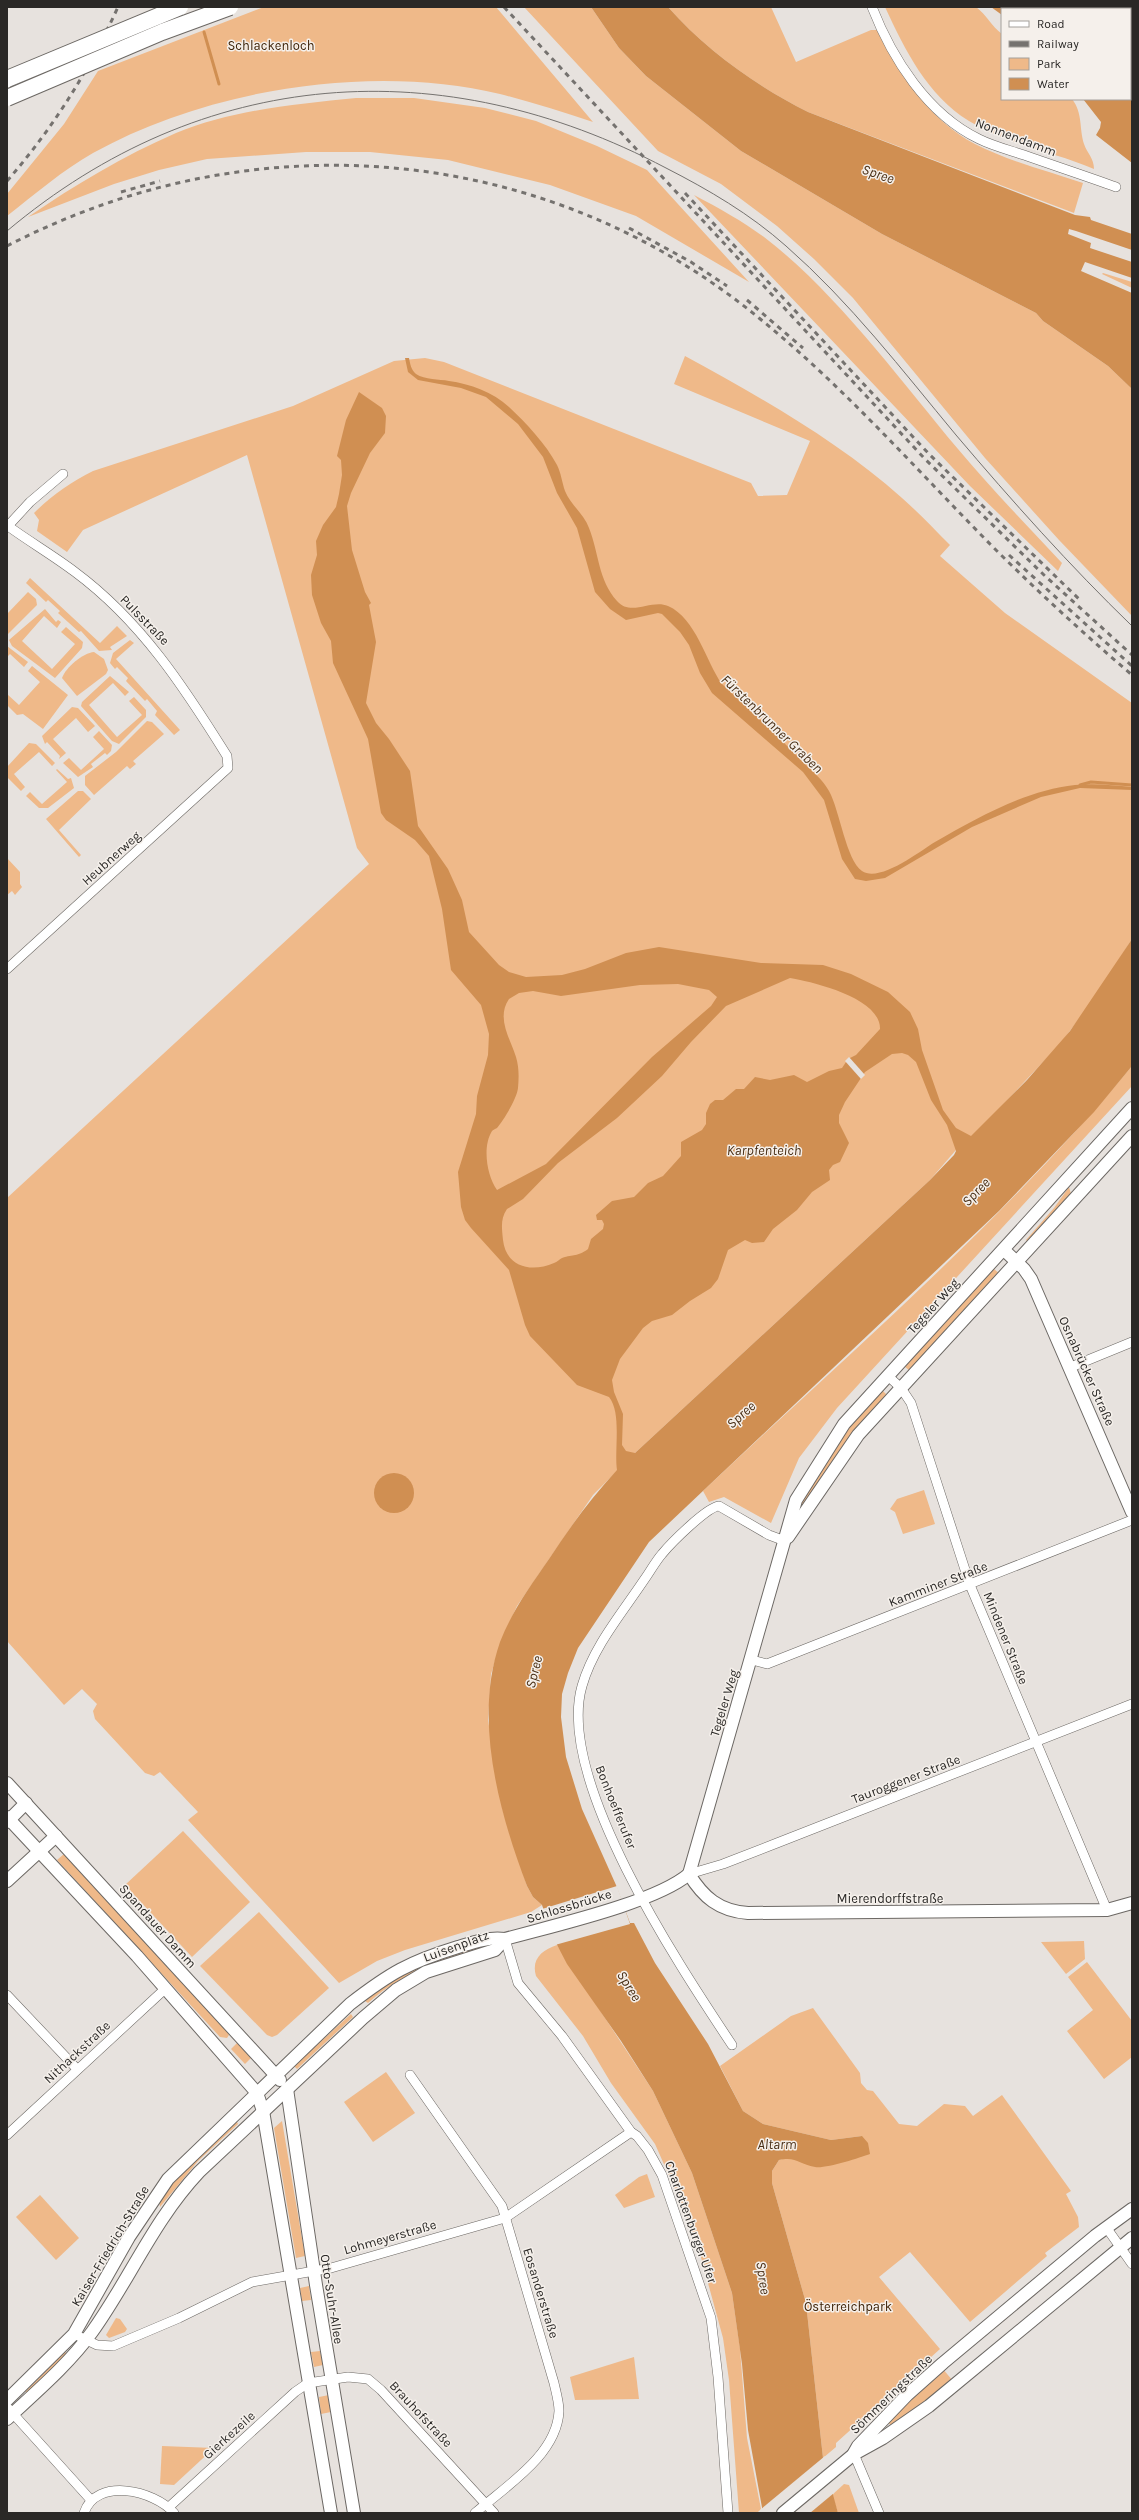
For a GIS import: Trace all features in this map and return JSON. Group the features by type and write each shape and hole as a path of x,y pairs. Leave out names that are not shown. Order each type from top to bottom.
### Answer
{"highway":[{"path":"7,79 180,7"},
{"path":"7,98 148,38 230,7"}],"main road":[{"name":"Tegeler Weg","path":"689,1874 752,1660 796,1500 816,1466 844,1424 1132,1108"},
{"name":"Tegeler Weg","path":"785,1541 858,1435 1132,1136"},
{"name":"Osnabrücker Straße","path":"1004,1250 1017,1262 1031,1279 1071,1368 1132,1512"},
{"name":"Spandauer Damm","path":"7,1783 276,2075 287,2089"},
{"path":"26,1804 8,1819 40,1851 166,1988 257,2093 263,2111 289,2273 331,2513"},
{"path":"7,1881 56,1836"},
{"name":"Schlossbrücke","path":"505,1939 641,1898 677,1882 689,1874"},
{"name":"Mierendorffstraße","path":"689,1874 699,1890 717,1905 722,1908 748,1913 1107,1910 1132,1903"},
{"name":"Luisenplatz","path":"276,2075 350,2004 394,1971 417,1960 491,1937 505,1939"},
{"name":"Luisenplatz","path":"263,2111 363,2018 405,1984 426,1972 495,1950 505,1939"},
{"name":"Kaiser-Friedrich-Straße","path":"7,2400 74,2334 129,2237 156,2195 182,2164 276,2075"},
{"name":"Otto-Suhr-Allee","path":"287,2089 313,2270 354,2513"},
{"path":"9,2413 86,2340 155,2227 176,2198 199,2172 263,2111"},
{"name":"Sömmeringstraße","path":"854,2454 858,2446 906,2395 1106,2227 1132,2209"},
{"name":"Sömmeringstraße","path":"854,2454 883,2438 929,2406 1132,2238"},
{"path":"784,2513 854,2454"}],"street":[{"name":"Nonnendamm","path":"872,7 884,37 900,63 929,100 954,123 980,140 1116,187"},
{"path":"7,526 30,502 63,474"},
{"name":"Pulsstraße","path":"7,526 76,572 137,628 172,670 192,699 228,756 229,763"},
{"name":"Heubnerweg","path":"7,969 228,768 229,763"},
{"path":"1071,1368 1132,1342"},
{"name":"Mindener Straße","path":"888,1376 900,1388 911,1403 970,1585 1107,1910"},
{"name":"Bonhoefferufer","path":"732,2045 676,1959 641,1898 600,1808 584,1762 580,1741 579,1703 590,1666 600,1647 662,1554 708,1510 719,1506 769,1535 785,1541"},
{"name":"Kamminer Straße","path":"752,1660 767,1664 1132,1520"},
{"name":"Tauroggener Straße","path":"689,1874 723,1864 1132,1704"},
{"name":"Charlottenburger Ufer","path":"505,1939 518,1983 562,2036 631,2132 637,2136 648,2150 662,2175 711,2318 718,2377 728,2513"},
{"name":"Nithackstraße","path":"7,2135 77,2068 166,1988"},
{"path":"7,1995 77,2068"},
{"name":"Eosanderstraße","path":"410,2075 502,2206 554,2383 559,2410 555,2433 545,2451 475,2513"},
{"name":"Lohmeyerstraße","path":"74,2334 103,2346 113,2346 179,2318 252,2282 289,2273 331,2268 505,2218 631,2132"},
{"path":"1106,2227 1132,2264"},
{"name":"Brauhofstraße","path":"308,2383 348,2377 368,2379 402,2411 494,2513"},
{"name":"Gierkezeile","path":"172,2510 308,2383"},
{"path":"9,2413 90,2499"},
{"path":"854,2454 879,2513"},
{"path":"84,2513 90,2499 108,2492 128,2491 156,2500 172,2510"}],"green space":[{"name":"Schlackenloch","path":"264,7 496,7 593,122 500,94 450,85 399,81 345,82 292,88 239,98 187,112 138,131 93,153 71,167 7,216 7,194 64,124 98,71"},
{"path":"524,7 591,7 619,48 646,76 741,151 882,234 1036,313 1043,321 1108,366 1132,389 1132,616 1059,540 985,458 853,298 814,259 777,226 721,184 658,151"},
{"path":"668,7 771,7 796,62 871,30 877,30 895,63 906,79 930,109 944,123 975,144 1001,156 1083,183 1074,213 808,112 788,102 751,79 715,52"},
{"path":"885,7 976,7 1001,33 1001,100 1073,100 1078,110 1082,138 1092,159 1094,169 999,136 969,121 954,110 929,85 909,55"},
{"path":"1132,7 1132,60 1131,8 1044,8"},
{"path":"356,98 414,98 485,108 536,121 597,146 647,170 749,282 636,216 550,185 448,160 370,152 306,152 207,159 159,170 114,184 28,217 118,161 156,142 197,125 242,113 264,109"},
{"path":"694,195 730,215 764,237 791,259 817,284 842,310 890,366 971,464 1062,563 1058,571 970,486"},
{"path":"1103,273 1132,282 1132,288 1102,274"},
{"path":"685,356 742,387 798,421 877,477 908,504 950,545 940,556 1005,613 1132,703 1132,939 1091,1003 1060,1044 981,1128 956,1150 930,1180 635,1453 593,1495 517,1606 501,1641 491,1674 488,1720 503,1811 527,1886 533,1897 542,1905 531,1912 405,1950 377,1961 339,1983 188,1820 198,1812 160,1772 154,1776 145,1773 95,1719 93,1711 97,1704 82,1689 64,1705 7,1641 7,1198 369,864 357,848 247,455 83,530 67,552 37,531 39,520 34,513 62,490 93,471 293,406 394,361 425,358 444,362 751,483 758,496 787,495 810,441 674,384"},
{"path":"30,578 100,643 117,626 127,636 110,647 112,650 99,651 81,631 79,632 58,613 60,611 48,600 46,602 26,583"},
{"path":"28,592 36,599 37,605 7,635 7,614"},
{"path":"45,609 56,622 58,620 61,622 57,628 44,616 22,641 52,669 75,644 61,632 66,627 83,642 82,648 55,678 12,646 9,640"},
{"path":"130,640 134,643 116,659 180,730 174,735 155,715 157,711 147,699 145,701 126,681 128,678 117,667 115,669 110,663 113,653"},
{"path":"7,646 28,662 24,667 10,654 7,657"},
{"path":"94,652 104,659 108,670 106,674 77,696 62,678 67,669 75,661"},
{"path":"32,666 68,695 43,729 23,714 17,715 7,705 7,694 19,705 40,682 28,671"},
{"path":"110,676 129,692 125,696 113,683 89,705 117,737 142,715 129,701 134,697 146,710 146,717 119,744 112,741 81,706 82,702"},
{"path":"72,707 78,708 95,726 88,732 76,718 53,739 66,753 59,759 60,756 47,742 45,744 42,736"},
{"path":"147,721 152,722 164,734 133,761 136,764 130,769 127,766 94,795 85,785 85,776 116,752"},
{"path":"99,731 112,745 111,751 107,755 105,753 91,764 93,767 78,777 63,763 69,758 81,770 104,749 93,737"},
{"path":"29,743 36,744 55,763 52,766 39,752 14,774 25,787 21,791 7,777 7,767"},
{"path":"57,769 68,779 71,778 74,788 48,808 39,808 26,796 30,792 42,804 67,782 56,770"},
{"path":"78,791 83,791 91,799 59,830 81,855 79,857 46,819"},
{"path":"7,858 20,872 20,884 22,887 15,895 12,891 7,895"},
{"path":"1132,1066 1132,1086 837,1408 799,1458 771,1523 724,1497 709,1502 703,1491 869,1337 979,1232 1083,1123"},
{"path":"1069,1187 1071,1194 1028,1242 1026,1240 1054,1208"},
{"path":"994,1269 1000,1274 910,1371 904,1366"},
{"path":"882,1390 888,1396 794,1521 799,1505 818,1470 830,1452"},
{"path":"924,1490 935,1524 903,1534 895,1512 890,1509 897,1499"},
{"path":"183,1831 250,1902 192,1957 125,1885"},
{"path":"64,1854 227,2031 229,2035 227,2038 220,2037 57,1860"},
{"path":"259,1912 329,1988 277,2035 272,2037 267,2035 200,1966"},
{"path":"1084,1941 1085,1959 1066,1974 1041,1942"},
{"path":"490,1943 492,1946 426,1967 397,1981 368,2003 365,2001 394,1979 424,1964"},
{"path":"557,1945 653,2091 692,2173 732,2293 740,2349 747,2438 761,2509 757,2513 739,2513 729,2380 723,2338 699,2250 686,2214 655,2144 611,2083 583,2036 536,1976 536,1960 542,1953"},
{"path":"1087,1962 1132,2021 1132,2057 1104,2079 1067,2031 1093,2010 1068,1977"},
{"name":"Österreichpark","path":"813,2008 860,2073 861,2083 867,2090 873,2091 899,2124 917,2126 944,2104 965,2106 973,2116 1002,2095 1071,2191 1066,2194 1078,2217 1079,2227 1045,2253 1047,2256 970,2322 910,2252 879,2277 940,2349 836,2443 836,2447 823,2458 806,2303 772,2183 772,2171 779,2160 790,2157 816,2167 862,2136 831,2140 763,2124 743,2111 720,2066 791,2016"},
{"path":"351,2014 353,2017 297,2069 294,2066"},
{"path":"237,2043 251,2058 245,2064 231,2049"},
{"path":"386,2072 415,2113 373,2142 344,2102"},
{"path":"236,2120 238,2124 198,2161 160,2207 159,2198 183,2171"},
{"path":"282,2121 305,2256 296,2258 274,2128"},
{"path":"647,2174 655,2197 624,2208 615,2195 639,2177"},
{"path":"40,2195 79,2238 56,2260 16,2217"},
{"path":"309,2286 311,2300 302,2301 300,2288"},
{"path":"116,2318 120,2319 127,2329 125,2332 109,2338 106,2335"},
{"path":"320,2351 323,2365 314,2367 311,2352"},
{"path":"65,2352 67,2354 28,2392 25,2392"},
{"path":"634,2357 639,2399 575,2400 570,2377"},
{"path":"942,2368 953,2381 893,2428 886,2420"},
{"path":"329,2395 331,2412 321,2414 319,2397"},
{"path":"162,2446 214,2448 174,2485 160,2484"},
{"path":"844,2484 849,2485 859,2513 838,2513 832,2495"}],"water":[{"name":"Spree","path":"591,7 668,7 699,38 733,66 788,102 808,112 1075,215 1090,217 1091,220 1132,234 1132,250 1069,229 1068,234 1091,243 1090,248 1132,262 1132,278 1085,262 1081,271 1132,293 1132,389 1108,366 1043,321 1036,313 882,234 741,151 646,76 619,48"},
{"path":"991,7 1022,8 1001,8 1001,14"},
{"path":"1132,68 1132,163 1096,135 1100,128 1101,122 1084,100 1131,100"},
{"path":"405,358 409,358 413,371 420,376 465,384 496,397 509,407 535,434 547,449 558,468 567,496 587,523 602,575 611,593 617,601 628,608 662,604 678,612 686,620 700,641 716,675 722,684 783,742 827,787 833,800 847,846 856,865 862,871 870,874 879,873 889,869 1002,806 1038,793 1057,788 1089,784 1132,787 1132,790 1080,788 1041,797 972,827 885,878 866,881 855,879 842,859 824,800 803,772 712,693 700,673 689,645 680,632 662,614 658,613 626,620 610,609 595,592 577,528 557,493 543,457 518,424 486,397 461,388 418,380 408,372"},
{"path":"359,392 382,408 386,416 385,433 370,453 351,493 347,506 352,550 365,592 371,603 369,605 376,642 366,703 376,723 389,739 410,771 418,826 448,869 462,900 469,932 499,965 509,972 526,977 562,975 585,969 626,953 659,947 761,963 823,965 851,974 888,992 910,1012 918,1029 922,1050 943,1110 956,1128 971,1136 1027,1080 1070,1031 1132,939 1132,1066 1094,1112 999,1211 649,1542 578,1648 568,1673 562,1694 561,1717 566,1757 582,1809 616,1885 630,1923 634,1923 655,1963 708,2044 743,2111 763,2124 831,2140 862,2136 868,2143 870,2154 834,2165 815,2167 794,2160 785,2159 779,2160 772,2171 772,2183 806,2303 823,2458 838,2513 763,2513 748,2430 742,2364 732,2293 692,2173 653,2091 621,2041 567,1964 555,1941 542,1905 533,1897 527,1886 507,1827 499,1797 489,1734 489,1702 492,1672 500,1642 516,1609 535,1579 581,1513 617,1470 617,1432 615,1412 609,1397 577,1385 530,1336 525,1325 509,1270 471,1228 465,1220 461,1207 458,1172 476,1114 477,1096 488,1055 489,1034 481,1005 451,970 442,909 429,856 415,840 386,820 381,813 368,739 333,663 331,641 321,623 312,595 311,575 317,555 316,541 323,525 336,507 339,494 342,475 341,460 337,456 346,420","holes":["790,978 814,983 844,993 858,1000 870,1009 877,1018 880,1029 856,1055 848,1059 842,1068 829,1071 807,1082 794,1075 770,1080 755,1077 744,1089 736,1089 723,1100 715,1100 710,1104 706,1113 706,1124 702,1130 681,1142 681,1156 663,1176 648,1183 634,1197 612,1201 596,1215 597,1220 602,1220 604,1224 603,1229 591,1239 588,1249 584,1252 562,1258 555,1263 545,1266 529,1267 514,1262 505,1249 503,1240 502,1220 507,1209 523,1199 558,1163 617,1118 662,1076 691,1042 726,1006","678,984 709,990 717,997 711,1006 652,1057 546,1164 497,1190 488,1169 487,1145 492,1131 497,1128 513,1103 518,1084 517,1061 505,1028 504,1021 505,1006 509,999 519,993 533,991 561,996 640,985","902,1053 908,1055 916,1062 931,1100 947,1125 956,1151 954,1155 930,1180 635,1453 626,1451 622,1445 623,1414 614,1392 612,1380 620,1359 643,1328 652,1321 672,1315 690,1301 711,1288 718,1279 728,1250 745,1240 752,1243 764,1242 773,1229 797,1210 812,1192 830,1180 829,1170 833,1165 840,1162 849,1143 839,1123 839,1115 845,1102 865,1072 892,1054"]},
{"path":"394,1473 402,1475 408,1479 412,1485 414,1493 412,1501 408,1507 402,1511 394,1513 386,1511 380,1507 376,1501 374,1493 376,1485 380,1479 386,1475"}],"pier":[{"path":"849,1057 865,1075 861,1079 845,1061"},
{"path":"617,1886 630,1924 555,1945 542,1909"},
{"path":"825,2456 834,2493 810,2513 761,2513 760,2510"}],"waterway":[{"path":"204,32 219,84"},
{"name":"Fürstenbrunner Graben","path":"1080,785 1091,782 1132,785"}],"tram line":[{"path":"7,231 82,176 161,135 243,107 326,93 411,93 496,105 581,130 666,168 698,185 744,213 786,246 854,313 1020,509 1086,580 1132,626"}],"railway":[{"path":"7,181 40,140 69,98 95,54 118,7"},
{"path":"504,7 924,458 1044,575 1132,655"},
{"path":"7,246 101,205 197,179 296,166 394,168 491,184 585,214 675,259 759,318 790,344 849,399 1025,578 1132,675"},
{"path":"121,192 160,181"},
{"path":"685,193 929,454 1081,601"},
{"path":"629,228 691,262 727,286"},
{"path":"747,300 803,348"},
{"path":"1009,555 1132,666"}],"water label":[{"name":"Karpfenteich","path":"764,1150"},
{"name":"Altarm","path":"777,2144"}]}
